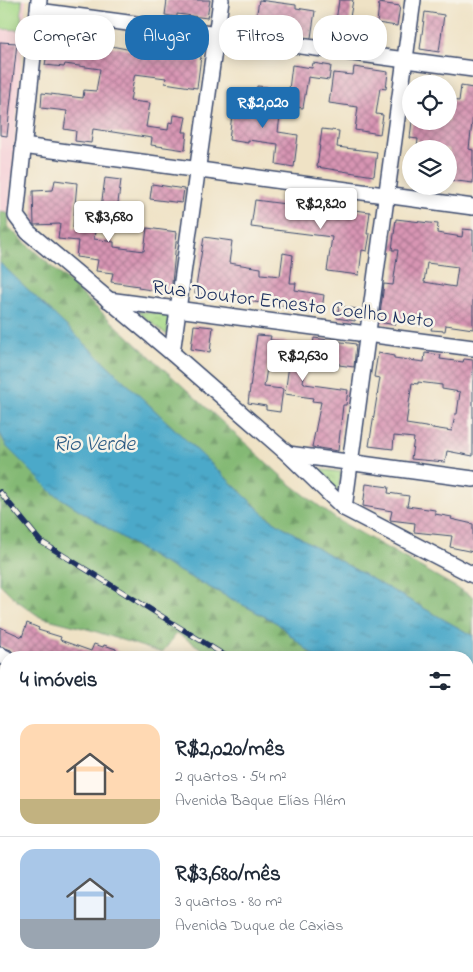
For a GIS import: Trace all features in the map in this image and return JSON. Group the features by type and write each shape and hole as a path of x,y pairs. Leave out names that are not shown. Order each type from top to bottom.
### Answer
{"street":[{"path":"172,353 220,0"},
{"path":"344,508 413,0"},
{"path":"473,69 216,35 39,6 16,216 28,232 288,454 344,508 473,575"},
{"path":"23,146 473,207"},
{"name":"Rua Doutor Ernesto Coelho Neto","path":"108,300 473,348"},
{"path":"288,454 473,479"}],"shaded area":[{"path":"0,0 26,0 25,15 15,15 15,60 21,60 9,214 0,211"}],"green space":[{"path":"0,0 22,0 22,15 15,15 15,30 0,29"},
{"path":"0,211 9,214 8,227 289,483 336,519 473,597 473,636 324,552 267,517 0,263"},
{"path":"137,311 170,315 167,335"},
{"path":"0,433 7,447 53,493 154,558 277,623 308,651 205,651 177,633 164,651 156,651 91,630 40,617 15,599 0,584"},
{"path":"315,469 341,472 338,492"}],"water":[{"name":"Rio Verde","path":"0,263 267,517 324,552 473,636 473,651 308,651 277,623 154,558 53,493 7,447 0,433"}],"building":[{"path":"167,0 210,0 208,15 165,15"},
{"path":"259,0 296,5 296,8 315,11 311,38 303,37 303,15 257,15"},
{"path":"339,0 353,0 350,15 337,15"},
{"path":"379,3 400,6 397,26 387,24 387,15 378,15"},
{"path":"425,12 444,15 439,52 420,49"},
{"path":"0,42 15,43 15,60 7,136 0,135"},
{"path":"115,47 125,49 125,60 200,60 197,88 165,83 166,78 135,74 130,101 150,103 146,127 168,130 169,122 173,123 174,115 186,117 183,132 187,132 185,150 151,145 152,138 93,129 91,143 75,141 76,131 64,129 67,111 41,108 42,93 83,98 84,90 96,91 100,69 65,64 64,67 45,65 46,60 115,60"},
{"path":"313,63 331,66 329,80 308,77 303,108 287,106 292,65 312,68"},
{"path":"354,67 388,72 386,89 380,88 376,114 383,115 380,134 355,130 358,107 329,103 333,73 353,75"},
{"path":"257,86 267,87 264,113 280,116 278,132 298,135 294,167 276,164 278,144 248,140 248,143 229,140 233,106 254,109"},
{"path":"461,86 473,88 473,114 469,149 473,150 473,183 457,181 457,140 418,140 410,138 411,130 457,130 457,101 459,101"},
{"path":"322,129 339,131 337,147 377,152 374,176 317,167"},
{"path":"105,178 121,180 116,218 100,215"},
{"path":"55,180 77,183 73,228 95,231 94,239 114,242 114,247 144,251 147,228 177,232 171,293 111,282 113,273 96,271 98,260 76,257 78,241 58,239 60,224 34,225 33,191 53,190"},
{"path":"152,184 184,189 182,203 150,199"},
{"path":"255,200 331,210 332,207 370,212 367,234 370,234 367,251 362,250 359,275 327,271 332,237 251,227"},
{"path":"396,219 438,224 437,233 462,237 463,229 473,230 473,329 446,325 445,331 431,330 432,326 396,321 395,325 379,322 384,284 393,285 398,250 392,250","holes":["427,263 458,267 455,287 424,282"]},
{"path":"204,237 232,241 229,263 261,268 261,274 280,276 283,253 293,255 290,283 296,283 295,290 324,295 322,309 312,308 311,312 298,310 298,307 218,298 218,296 195,293"},
{"path":"339,306 357,309 355,321 337,318"},
{"path":"194,325 213,327 210,352 191,349"},
{"path":"257,335 271,336 270,340 313,345 314,338 356,344 354,367 307,358 303,382 305,384 348,390 346,405 343,405 338,451 312,447 321,402 312,401 313,398 285,394 289,365 268,362 264,387 283,389 280,412 266,410 266,406 248,403"},
{"path":"378,353 394,356 394,358 424,362 425,353 441,355 440,359 463,362 464,359 473,360 473,456 447,451 445,462 411,459 414,438 394,436 393,449 369,446 380,378 374,377","holes":["412,383 442,385 442,389 460,392 452,431 406,424"]},
{"path":"366,484 389,487 388,493 409,496 407,506 435,510 435,514 473,524 473,552 450,547 452,536 414,532 415,523 390,520 392,511 363,506"},
{"path":"27,623 39,628 38,630 61,637 60,640 91,651 12,651 0,646 0,627 22,637"},
{"path":"94,644 116,649 116,651 91,651"}],"railway":[{"path":"0,492 40,541 218,651"}]}
